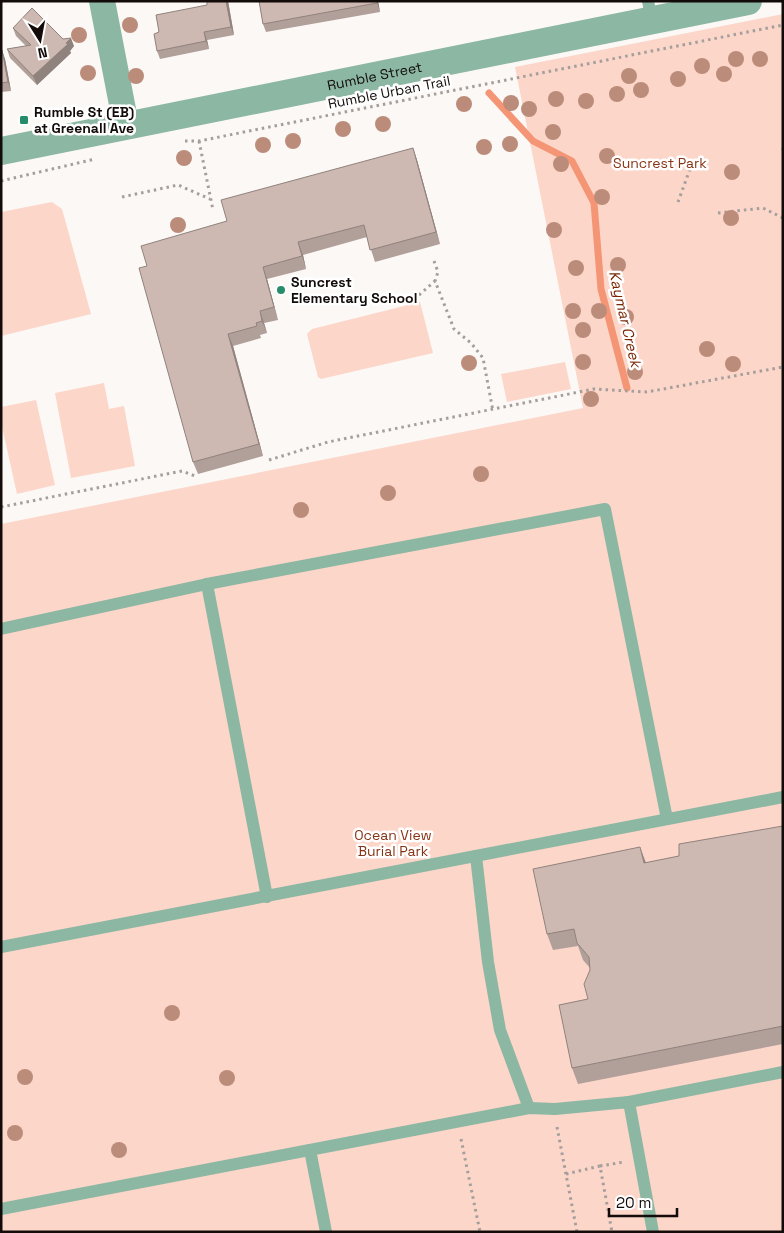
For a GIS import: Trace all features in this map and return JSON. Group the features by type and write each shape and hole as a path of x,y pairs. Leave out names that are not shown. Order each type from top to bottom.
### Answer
{"street":[{"path":"102,1 126,126"},
{"name":"Rumble Street","path":"1,151 126,126 650,11 748,1"}],"lane":[{"path":"1,628 207,584 605,509 667,818"},
{"path":"207,584 267,897"},
{"path":"1,947 783,797"},
{"path":"476,856 488,962 500,1030 529,1108"},
{"path":"1,1209 529,1108 555,1109 629,1102 783,1072"},
{"path":"629,1102 654,1232"},
{"path":"310,1150 326,1232"}],"path":[{"name":"Rumble Urban Trail","path":"177,142 199,141 783,25"},
{"path":"199,141 213,210"},
{"path":"1,181 49,172 102,157"},
{"path":"678,202 690,169"},
{"path":"122,197 178,185 210,199"},
{"path":"718,213 763,208 783,218"},
{"path":"420,295 435,281 438,272 434,261"},
{"path":"435,281 454,329 471,342 483,358 493,411"},
{"path":"269,460 328,442 493,411 594,389 647,392 783,367"},
{"path":"1,507 182,471 196,476"},
{"path":"555,1109 577,1232"},
{"path":"458,1121 480,1232"},
{"path":"566,1174 600,1166 640,1160"},
{"path":"600,1166 612,1232"}],"green space":[{"name":"Ocean View Burial Park","path":"783,14 783,1232 1,1232 1,524 583,408 515,67"},
{"path":"52,202 62,209 91,314 1,336 1,212"},
{"path":"420,302 433,353 321,379 318,377 307,334 312,329"},
{"path":"565,362 571,389 507,402 501,374"},
{"path":"104,383 109,409 124,406 135,466 71,478 55,393"},
{"path":"36,400 55,485 17,494 1,422 1,407"}],"building":[{"path":"207,1 226,1 231,27 204,32 206,41 157,51 154,34 159,32 156,15 207,5"},
{"path":"259,1 377,1 377,3 263,24"},
{"path":"32,8 63,39 71,38 66,43 68,44 33,76 7,49 31,45 13,28"},
{"path":"1,50 8,82 1,83"},
{"path":"413,148 436,232 370,250 364,225 298,242 302,256 263,267 274,307 260,311 262,321 256,323 257,326 228,334 259,444 193,462 139,268 147,266 141,246 227,221 221,200"},
{"path":"783,826 783,1026 572,1068 559,1005 588,999 584,984 590,970 589,957 577,943 574,929 547,934 533,869 640,847 644,863 679,856 679,844"}],"waterway":[{"name":"Kaymar Creek","path":"489,93 533,141 572,161 594,203 601,289 627,388"}],"place":[{"name":"Rumble St (EB) at Greenall Ave","path":"24,120"},
{"name":"Suncrest Elementary School","path":"281,290"}],"park label":[{"name":"Suncrest Park","path":"660,163"}]}
